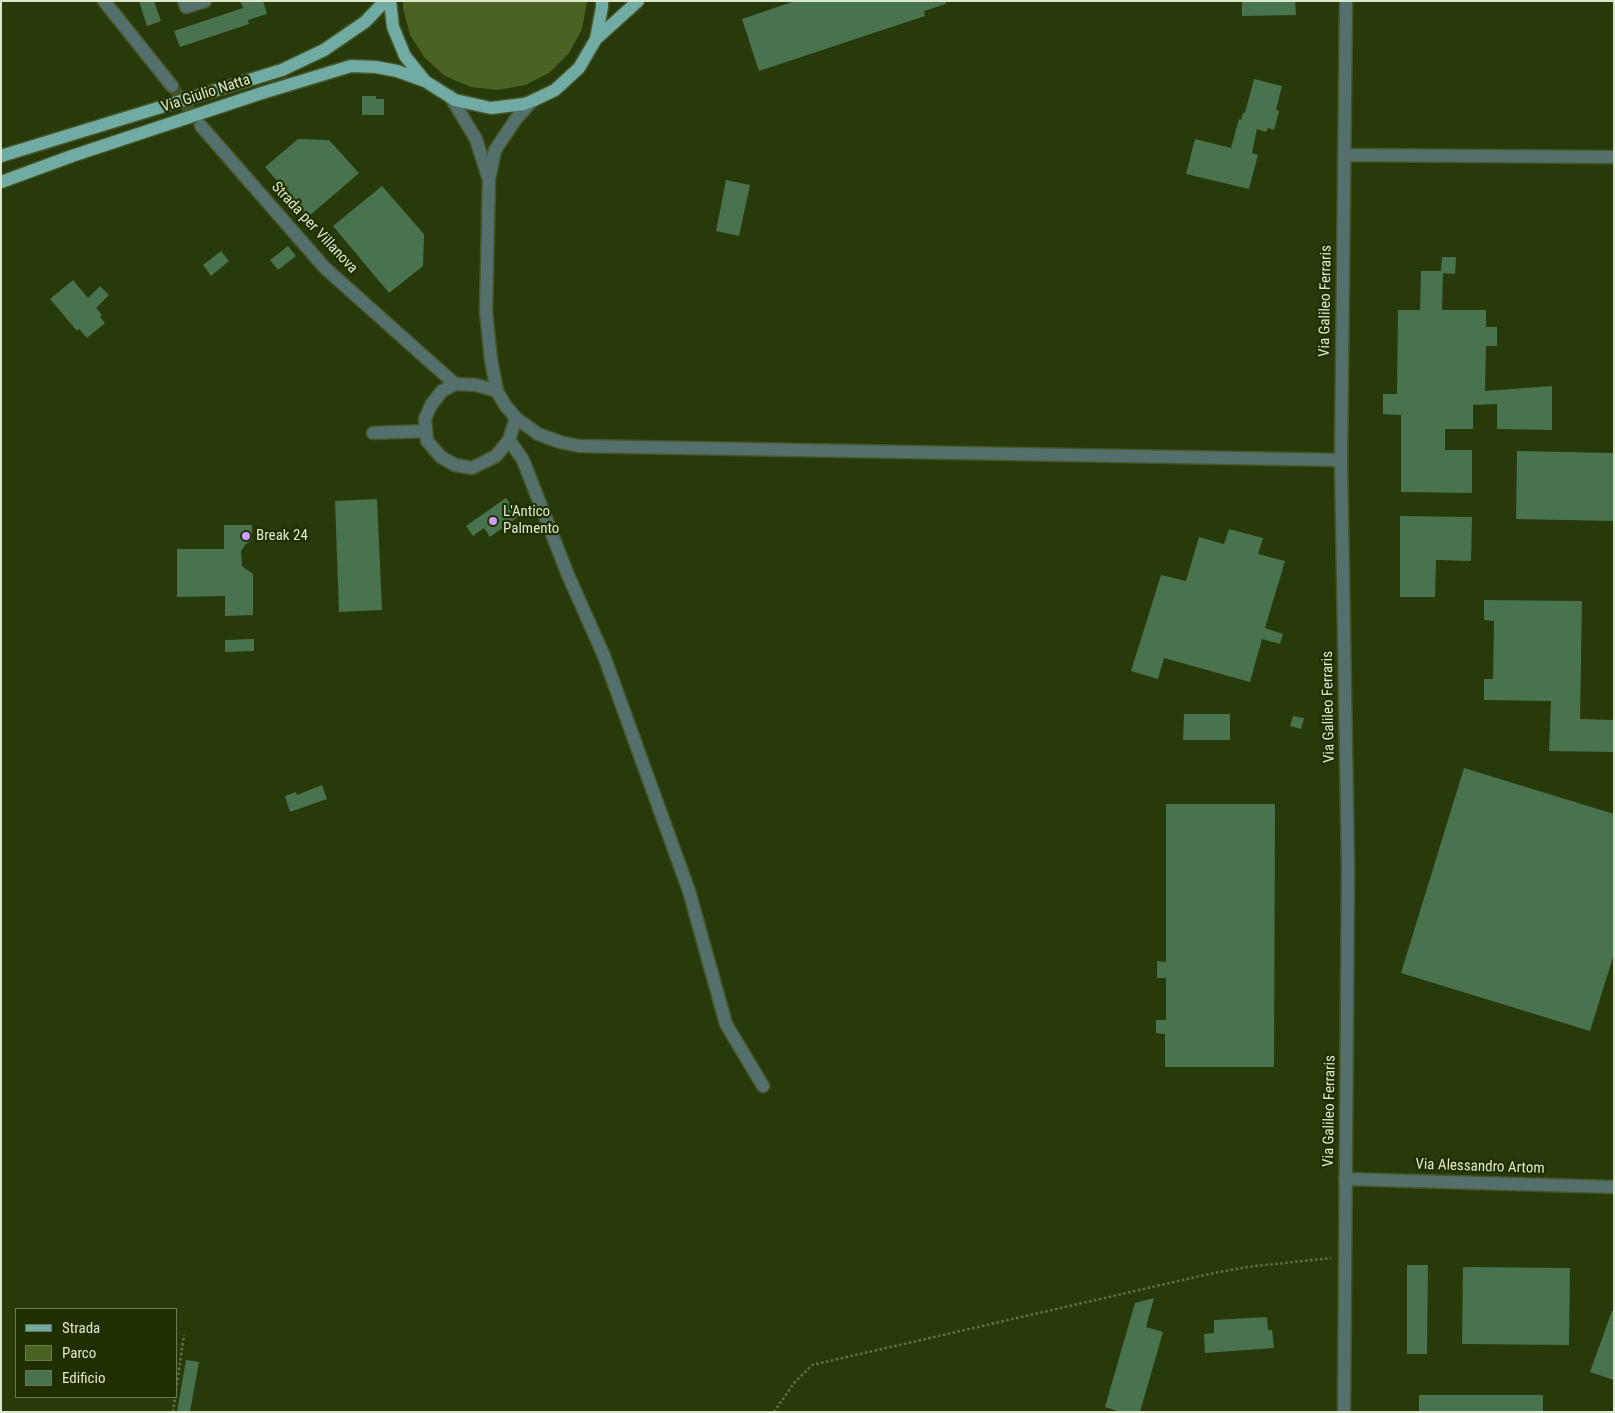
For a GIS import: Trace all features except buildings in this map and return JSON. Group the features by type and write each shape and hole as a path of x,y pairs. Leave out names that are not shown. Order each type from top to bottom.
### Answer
{"main road":[{"name":"Via Giulio Natta","path":"1,156 282,70 324,50 366,22 385,1"},
{"path":"390,1 392,27 405,56 425,80 455,100 491,108 524,104 532,101 555,90 580,68 596,38 602,1"},
{"path":"596,38 638,1"},
{"name":"Via Giulio Natta","path":"1,182 72,156 253,96 351,66 376,67 397,71 425,80"}],"street":[{"path":"104,1 172,86"},
{"path":"185,4 205,1"},
{"name":"Via Galileo Ferraris","path":"1344,1412 1348,868 1341,460 1346,1"},
{"path":"450,96 476,140 489,179"},
{"path":"532,101 516,119 495,150 489,179 486,311 491,360 498,391 505,405 516,418 538,434 579,446 1341,460"},
{"name":"Strada per Villanova","path":"201,126 325,268 455,384"},
{"path":"1344,155 1614,157"},
{"path":"498,391 476,385 455,384 442,391 431,405 425,419 427,441 441,456 455,465 472,468 496,456 509,440 516,418"},
{"path":"373,434 426,431"},
{"path":"509,440 523,460 568,576 604,656 689,891 726,1024 763,1086"},
{"name":"Via Alessandro Artom","path":"1345,1180 1614,1187"}],"path":[{"path":"774,1412 794,1383 812,1365 1209,1274 1247,1267 1345,1256"},
{"path":"178,1376 184,1335"},
{"path":"173,1412 175,1398"}],"green space":[{"path":"403,1 587,2 582,29 569,53 549,73 525,85 498,90 471,87 445,76 425,58 410,35"}],"tunnel":[{"path":"172,86 199,123"}],"place":[{"name":"L'Antico Palmento","path":"493,521"},
{"name":"Break 24","path":"246,536"}]}
